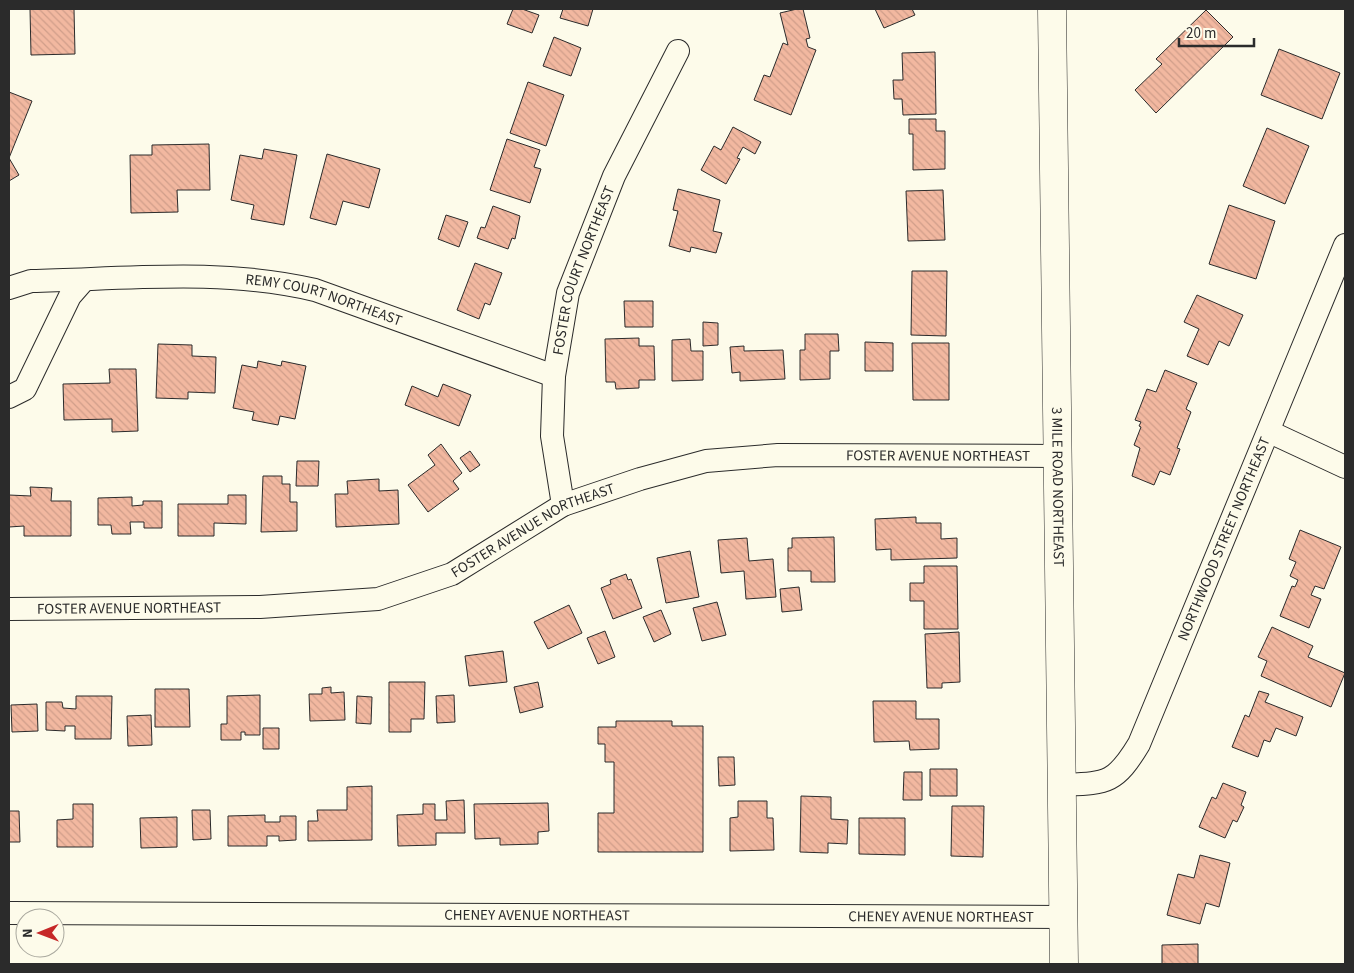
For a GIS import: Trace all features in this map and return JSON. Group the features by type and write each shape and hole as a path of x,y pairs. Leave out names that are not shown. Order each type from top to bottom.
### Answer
{"main road":[{"name":"3 MILE ROAD NORTHEAST","path":"1052,9 1064,964"}],"street":[{"name":"FOSTER COURT NORTHEAST","path":"563,506 552,436 554,376 568,293 614,176 678,51"},
{"name":"NORTHWOOD STREET NORTHEAST","path":"1062,785 1098,784 1111,779 1126,766 1139,744 1270,432 1345,245"},
{"name":"REMY COURT NORTHEAST","path":"9,288 31,281 228,276 276,281 315,290 554,376"},
{"path":"9,397 25,389 70,296 84,280"},
{"path":"1270,432 1345,466"},
{"name":"FOSTER AVENUE NORTHEAST","path":"9,609 260,607 378,599 452,574 563,506 640,479 706,461 778,455 1059,456"},
{"name":"CHENEY AVENUE NORTHEAST","path":"9,913 1063,917"}],"building":[{"path":"30,9 74,9 75,54 31,55"},
{"path":"513,9 522,9 539,15 532,33 507,24"},
{"path":"563,9 593,9 588,26 560,18"},
{"path":"803,9 810,38 806,39 808,47 816,50 791,115 754,100 764,75 770,77 783,43 788,45 780,13"},
{"path":"875,9 912,9 915,15 884,28"},
{"path":"1206,10 1233,37 1156,113 1135,90 1162,64 1156,59"},
{"path":"554,37 581,48 571,76 543,66"},
{"path":"1279,49 1340,73 1322,119 1261,95"},
{"path":"935,52 936,114 903,115 902,99 894,99 893,80 903,80 902,53"},
{"path":"528,82 564,95 546,146 510,133"},
{"path":"9,92 32,101 9,158"},
{"path":"909,119 936,119 936,131 945,131 945,169 913,170 913,134 909,134"},
{"path":"733,127 761,142 755,154 743,147 737,158 740,159 726,184 701,170 714,146 721,150"},
{"path":"1267,128 1309,146 1285,204 1243,186"},
{"path":"507,139 540,150 534,167 541,169 530,203 490,190"},
{"path":"209,144 210,190 177,190 178,212 131,213 130,155 152,155 152,145"},
{"path":"264,149 297,155 284,225 251,219 254,205 231,200 240,155 262,159"},
{"path":"327,154 380,169 369,208 343,201 336,225 310,218"},
{"path":"9,158 19,175 9,181"},
{"path":"678,189 720,200 713,231 722,233 716,253 691,247 690,252 669,246 678,211 673,210"},
{"path":"943,190 945,240 908,241 906,191"},
{"path":"1229,205 1275,221 1256,279 1209,264"},
{"path":"493,206 520,216 515,239 512,238 508,249 477,238 481,227 485,228"},
{"path":"446,215 468,222 459,247 438,239"},
{"path":"475,263 502,273 490,305 485,303 479,319 457,310"},
{"path":"912,271 947,271 946,336 911,335"},
{"path":"1197,295 1243,315 1229,346 1219,341 1208,365 1187,356 1199,329 1184,322"},
{"path":"624,301 653,301 653,327 625,327"},
{"path":"703,322 718,323 718,345 703,346"},
{"path":"805,334 838,334 839,351 830,351 830,379 800,380 800,350 805,350"},
{"path":"639,338 639,346 654,346 655,380 639,380 639,388 616,389 615,382 606,382 605,339"},
{"path":"690,339 691,351 703,351 703,380 672,381 672,340"},
{"path":"865,342 893,343 893,371 865,371"},
{"path":"912,343 949,343 949,400 913,400"},
{"path":"158,344 192,345 192,356 216,357 215,393 188,392 188,399 156,398"},
{"path":"744,346 744,351 783,350 785,379 740,381 740,372 732,373 730,347"},
{"path":"258,361 281,366 282,361 306,366 295,419 280,416 278,425 252,420 254,412 233,408 242,365 257,368"},
{"path":"109,369 136,369 138,431 112,432 112,419 64,420 63,384 110,383"},
{"path":"1165,370 1197,383 1186,409 1191,412 1177,448 1180,449 1170,475 1160,471 1154,485 1132,476 1140,448 1134,445 1141,422 1135,420 1147,389 1156,392"},
{"path":"443,384 471,395 459,426 405,405 412,386 438,397"},
{"path":"441,444 462,473 453,481 459,489 428,512 408,485 435,465 428,455"},
{"path":"470,451 480,465 470,472 460,458"},
{"path":"297,461 319,461 318,486 296,486"},
{"path":"263,476 282,476 282,484 290,484 290,502 297,502 297,531 261,532"},
{"path":"379,479 379,491 398,490 399,524 336,527 335,494 348,494 347,481"},
{"path":"30,487 52,488 51,501 71,501 71,536 24,536 24,526 9,527 9,495 31,496"},
{"path":"228,495 246,495 246,524 214,523 214,536 178,536 178,504 228,504"},
{"path":"132,497 132,506 143,505 143,501 162,501 162,528 144,528 144,522 130,522 131,534 112,534 111,525 98,525 98,498"},
{"path":"916,517 916,523 941,523 941,539 957,538 957,558 891,560 891,549 876,550 875,519"},
{"path":"1300,530 1341,547 1324,589 1315,586 1311,595 1321,599 1309,628 1280,616 1292,586 1295,587 1298,580 1290,576 1296,562 1289,559"},
{"path":"834,537 835,582 811,582 811,571 788,571 788,548 792,548 792,538"},
{"path":"747,538 749,561 773,559 776,597 746,599 744,571 721,573 718,540"},
{"path":"690,551 699,597 666,603 657,558"},
{"path":"924,566 957,566 958,629 924,629 924,601 910,601 910,583 924,583"},
{"path":"626,574 628,580 631,579 642,608 613,619 601,588 611,584 610,580"},
{"path":"799,587 802,610 782,612 780,589"},
{"path":"717,602 726,635 702,641 693,608"},
{"path":"569,605 582,633 548,649 534,622"},
{"path":"661,610 671,634 654,642 643,617"},
{"path":"1272,627 1313,646 1308,657 1345,673 1331,707 1261,676 1267,661 1258,657"},
{"path":"605,631 615,657 598,664 587,638"},
{"path":"959,632 960,682 942,683 942,688 927,688 925,634"},
{"path":"503,651 507,682 469,686 465,656"},
{"path":"389,682 425,682 424,719 411,719 411,732 389,732"},
{"path":"538,682 543,707 520,713 514,687"},
{"path":"331,687 331,693 344,692 345,720 310,721 309,694 322,694 322,688"},
{"path":"155,689 189,689 190,727 155,727"},
{"path":"1259,691 1269,694 1265,702 1303,717 1296,736 1276,728 1270,742 1264,740 1258,757 1232,747 1245,715 1249,717"},
{"path":"260,695 260,735 245,735 245,732 241,732 241,740 221,740 221,724 227,724 227,696"},
{"path":"454,695 455,722 437,723 436,696"},
{"path":"76,696 112,696 111,739 75,739 75,726 65,726 65,731 46,730 46,702 62,702 63,708 76,709"},
{"path":"357,696 372,697 371,724 356,723"},
{"path":"873,701 916,701 916,719 939,719 939,749 910,750 909,741 874,742"},
{"path":"37,704 38,731 12,732 11,705"},
{"path":"151,715 152,745 128,746 127,716"},
{"path":"616,721 672,721 672,726 703,726 703,852 598,852 598,813 614,813 614,762 605,762 605,744 598,744 598,727 616,727"},
{"path":"263,728 279,728 279,749 263,749"},
{"path":"718,757 734,757 735,785 719,786"},
{"path":"930,769 957,769 957,796 930,796"},
{"path":"904,772 922,772 922,800 903,800"},
{"path":"1223,783 1246,792 1241,805 1244,807 1237,822 1233,820 1225,838 1199,827 1212,797 1216,799"},
{"path":"372,786 372,840 308,841 308,821 318,821 317,810 347,810 347,787"},
{"path":"801,796 831,797 831,819 848,820 847,844 828,843 828,853 800,852"},
{"path":"464,800 465,833 436,833 436,845 398,846 397,815 423,814 423,804 435,804 435,820 447,820 446,801"},
{"path":"738,801 767,801 767,818 773,818 774,850 730,851 730,818 738,817"},
{"path":"548,803 549,831 538,832 538,844 500,845 500,838 475,839 474,804"},
{"path":"73,804 93,804 93,847 57,847 57,820 73,819"},
{"path":"952,806 984,806 983,857 951,856"},
{"path":"192,810 210,810 211,839 193,840"},
{"path":"9,811 19,811 20,842 9,842"},
{"path":"265,815 265,822 280,822 280,816 296,816 296,840 279,841 279,836 267,836 267,846 228,846 228,816"},
{"path":"177,817 177,847 141,848 140,818"},
{"path":"859,818 905,818 905,855 859,854"},
{"path":"1200,855 1230,863 1219,907 1206,903 1200,924 1167,915 1178,874 1194,878"},
{"path":"1198,944 1198,964 1162,964 1162,945"}]}
